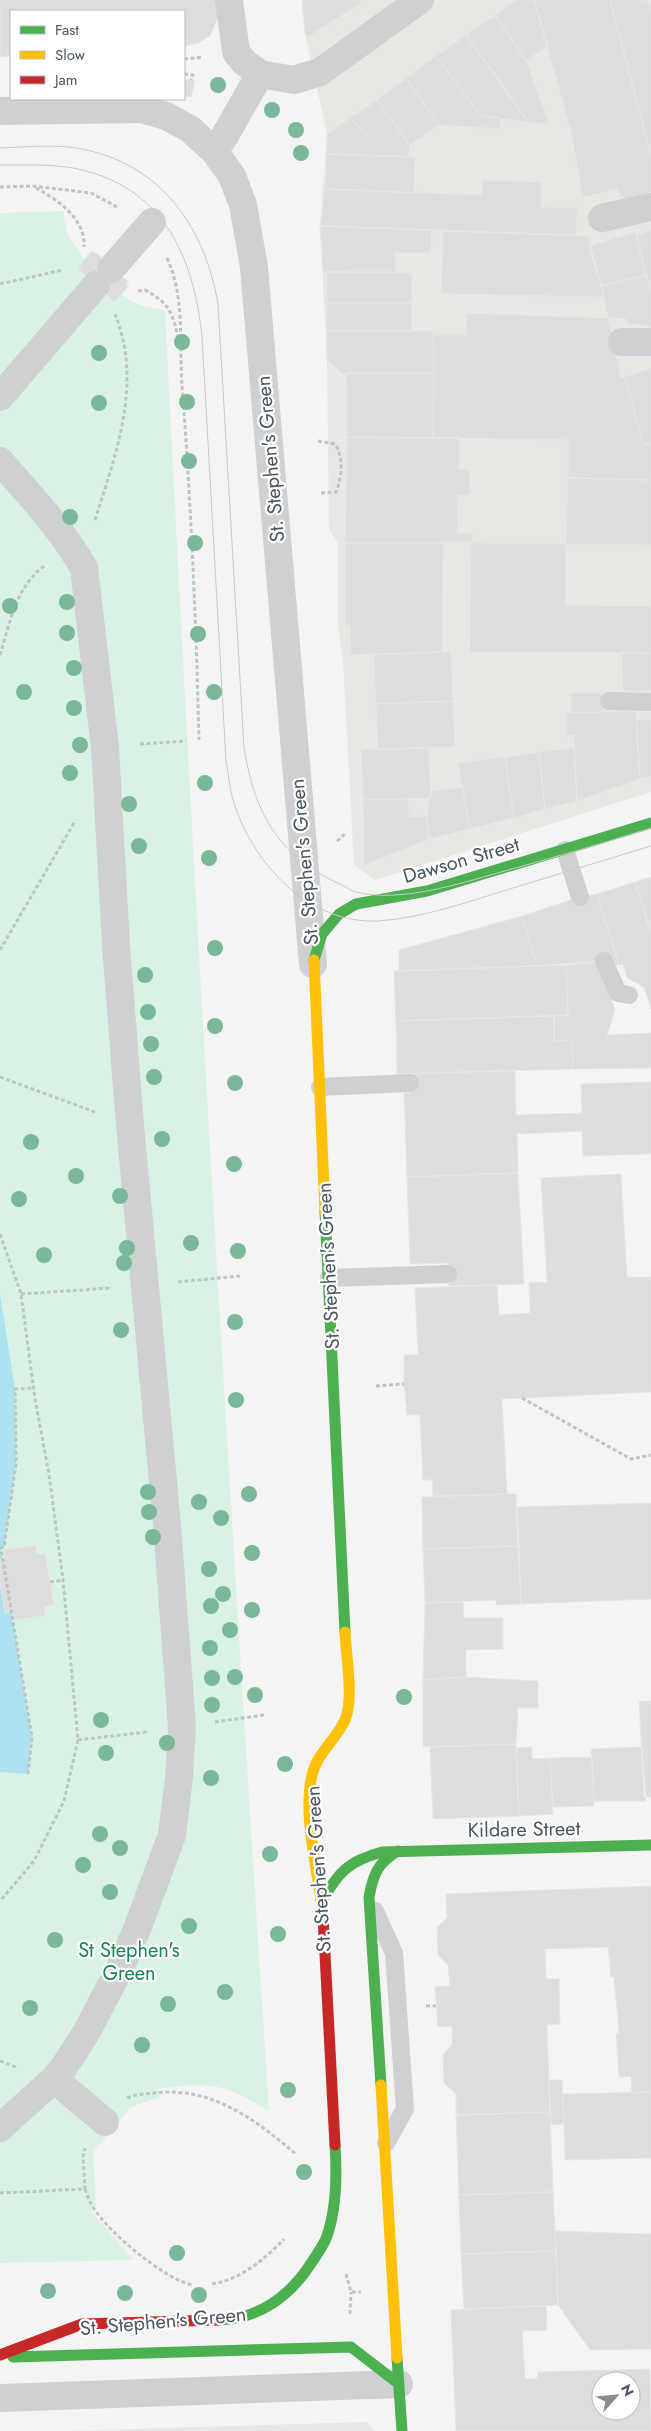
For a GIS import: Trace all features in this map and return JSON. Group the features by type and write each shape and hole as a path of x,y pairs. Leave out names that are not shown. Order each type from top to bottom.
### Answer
{"main road":[{"name":"Dawson Street","path":"313,965 322,934 338,914 356,904 427,891 651,823"},
{"name":"St. Stephen's Green","path":"0,2356 82,2324 229,2320 249,2316 267,2309 286,2297 305,2274 327,2237 337,2175 322,1901 313,1836 311,1775 325,1745 346,1719 349,1708 313,965"},
{"name":"Kildare Street","path":"322,1901 348,1863 366,1856 398,1851 651,1845"},
{"path":"369,1897 376,1867 384,1858 398,1851"},
{"path":"384,2145 402,2431"},
{"name":"St. Stephen's Green","path":"0,2356 351,2347 399,2384"}],"street":[{"path":"229,0 236,52 250,68 260,74 294,80 320,72 420,0"},
{"path":"223,139 260,74"},
{"name":"St. Stephen's Green","path":"0,111 141,109 166,116 190,129 215,152 232,176 243,205 254,268 313,965"},
{"path":"602,218 651,207"},
{"path":"0,397 150,225"},
{"path":"622,342 651,342"},
{"path":"0,461 41,507 73,549 84,568 105,747 116,946 130,1125 167,1525 182,1718 179,1777 172,1835 137,1929 120,1968 86,2033 54,2080 0,2128"},
{"path":"54,2080 105,2122"},
{"path":"0,2398 399,2384"}],"lane":[{"path":"609,701 651,702"},
{"path":"565,850 580,897"},
{"path":"604,961 618,994 629,995"},
{"path":"320,1087 410,1083"},
{"path":"329,1278 448,1274"},
{"path":"369,1897 394,1953 405,2109 384,2145"}],"path":[{"path":"185,74 193,75 192,80"},
{"path":"0,186 33,186 91,193 150,225 171,267 179,305 193,538 199,740"},
{"path":"33,186 56,199 75,218 85,235 81,256"},
{"path":"0,284 68,269 100,281 119,324 124,346 128,395 118,449 94,522 87,536 73,549 42,567 27,582 17,599 0,655"},
{"path":"132,292 145,290 160,298 172,312 180,345"},
{"path":"318,441 335,444 341,453 341,480 336,492 319,493"},
{"path":"105,747 186,740"},
{"path":"0,950 78,817"},
{"path":"0,1077 130,1125"},
{"path":"0,1234 21,1294 34,1388 49,1474 63,1580 78,1740 64,1801 34,1861 0,1901"},
{"path":"218,1277 240,1276"},
{"path":"21,1294 31,1293"},
{"path":"376,1386 404,1384"},
{"path":"28,1774 32,1738 1,1548 4,1547 16,1464 15,1389 34,1388"},
{"path":"522,1398 632,1459 651,1456"},
{"path":"50,1582 63,1580"},
{"path":"201,2286 183,2283 137,2252 93,2208 86,2189 84,2150 105,2122 131,2096 182,2091 202,2095 222,2103 260,2125 297,2155"},
{"path":"0,2193 86,2189"},
{"path":"211,2284 233,2277 256,2264 285,2238"},
{"path":"344,2266 351,2292 350,2319"},
{"path":"351,2292 369,2292"}],"shaded area":[{"path":"302,0 651,0 651,792 375,880 354,865 343,662 338,625 338,543 329,530 327,360 320,226 327,134 305,34"},
{"path":"367,2422 375,2431 65,2431"}],"green space":[{"name":"St Stephen's Green","path":"63,211 67,233 84,259 78,267 84,276 114,302 122,294 137,304 165,310 188,761 269,2111 239,2095 216,2087 192,2086 158,2089 160,2097 131,2107 93,2152 96,2206 91,2211 134,2260 0,2263 0,213"}],"water":[{"path":"0,1294 15,1389 16,1464 4,1547 1,1549 32,1738 28,1774 0,1772"}],"building":[{"path":"0,0 217,0 219,15 210,36 198,43 185,46 185,10 10,10 10,56 0,57"},
{"path":"302,0 359,0 361,3 308,37 305,34"},
{"path":"516,0 534,0 548,46 526,60 495,15"},
{"path":"534,0 610,0 651,156 651,193 626,199 620,196 618,189 583,197 571,132"},
{"path":"610,0 648,0 651,11 651,156"},
{"path":"495,15 526,60 549,124 528,122 466,35"},
{"path":"466,35 528,122 481,116 436,56"},
{"path":"436,56 481,116 501,118 500,129 439,125 406,78"},
{"path":"406,78 439,125 410,145 377,100"},
{"path":"185,79 195,81 191,97 185,96"},
{"path":"377,100 410,145 408,157 385,156 350,118"},
{"path":"350,118 385,156 327,154 327,134"},
{"path":"327,154 415,157 414,193 325,189"},
{"path":"482,180 542,182 541,207 577,208 576,235 320,226 325,189 482,195"},
{"path":"320,226 432,230 431,253 395,253 395,272 323,272"},
{"path":"651,230 651,293 636,235"},
{"path":"443,231 588,236 604,297 441,294"},
{"path":"635,232 646,275 601,286 589,246"},
{"path":"92,251 102,257 100,259 120,278 121,276 128,281 126,284 129,286 114,302 79,270 81,269 78,267"},
{"path":"327,272 412,273 412,303 327,303"},
{"path":"646,275 651,293 651,326 628,324 626,319 608,318 601,286"},
{"path":"327,303 412,303 412,331 327,331"},
{"path":"466,313 608,318 621,378 625,377 643,444 651,444 651,480 568,478 568,440 433,438 434,335 466,335"},
{"path":"327,331 433,331 434,373 346,373 344,375 327,360"},
{"path":"651,368 651,444 643,444 625,377"},
{"path":"346,373 434,373 433,438 347,437"},
{"path":"347,437 460,438 459,469 470,470 470,495 457,496 458,534 472,533 472,542 345,543"},
{"path":"568,478 651,480 651,545 566,544"},
{"path":"345,543 443,543 442,652 351,655 350,625 345,625"},
{"path":"471,543 566,544 566,605 651,606 651,653 470,652"},
{"path":"451,652 453,701 376,704 374,655"},
{"path":"622,652 651,653 651,691 623,691"},
{"path":"571,693 603,693 603,712 571,713"},
{"path":"453,701 455,747 378,750 376,704"},
{"path":"636,711 640,779 577,801 574,735 567,736 567,713"},
{"path":"636,720 651,720 651,776 640,779"},
{"path":"429,747 431,798 363,800 361,750"},
{"path":"574,748 577,801 545,809 539,752"},
{"path":"539,752 545,809 514,818 505,757"},
{"path":"505,757 514,818 470,829 458,763"},
{"path":"462,787 470,829 429,839 427,816 431,791"},
{"path":"408,799 409,817 427,816 429,839 364,865 363,800"},
{"path":"651,877 651,933 635,882"},
{"path":"635,882 651,933 651,1009 644,987 627,978 623,964 619,965 597,894"},
{"path":"597,894 619,965 604,961 537,966 522,916 580,897"},
{"path":"522,916 537,966 399,971 399,950"},
{"path":"599,962 615,1010 607,1035 651,1033 651,1068 573,1069 572,1040 554,1041 554,1016 568,1016 566,965"},
{"path":"566,965 568,1015 396,1021 394,971"},
{"path":"554,1016 554,1041 572,1040 573,1069 397,1074 396,1021"},
{"path":"515,1070 516,1115 582,1113 581,1084 651,1082 651,1154 583,1156 582,1131 517,1134 518,1173 407,1177 404,1093 410,1093 410,1074"},
{"path":"518,1173 524,1284 449,1286 448,1263 410,1264 407,1177"},
{"path":"621,1174 627,1277 651,1277 651,1392 502,1399 507,1494 433,1496 432,1480 423,1480 420,1415 407,1415 404,1384 404,1355 418,1355 415,1288 497,1285 499,1315 530,1313 529,1283 547,1282 541,1178"},
{"path":"516,1494 519,1546 423,1549 422,1497"},
{"path":"651,1503 651,1599 521,1604 516,1507"},
{"path":"36,1545 37,1555 45,1553 54,1605 44,1607 45,1615 15,1620 13,1611 5,1613 0,1582 0,1560 5,1559 4,1550"},
{"path":"519,1546 521,1604 496,1605 496,1600 425,1603 423,1549"},
{"path":"463,1602 464,1618 503,1618 503,1649 466,1650 466,1677 423,1680 425,1603"},
{"path":"466,1677 538,1681 538,1708 518,1708 516,1744 423,1747 423,1680"},
{"path":"639,1701 651,1701 651,1797 644,1797"},
{"path":"516,1744 519,1816 433,1819 430,1747"},
{"path":"532,1747 532,1759 550,1758 553,1814 519,1816 516,1748"},
{"path":"642,1747 646,1801 594,1801 591,1749"},
{"path":"592,1757 594,1806 553,1807 550,1758"},
{"path":"651,1886 651,2092 632,2093 631,2076 619,2077 616,2033 619,2033 614,1977 611,1977 608,1947 545,1949 546,1979 559,1979 560,2024 547,2025 550,2112 456,2115 456,2094 444,2083 443,2055 452,2045 452,2026 438,2027 435,1987 450,1986 448,1965 438,1955 437,1927 447,1918 446,1894"},
{"path":"549,2080 562,2080 564,2124 551,2125"},
{"path":"651,2092 651,2158 565,2160 563,2094"},
{"path":"550,2112 553,2192 459,2195 456,2115"},
{"path":"553,2192 556,2251 461,2254 459,2195"},
{"path":"555,2231 651,2234 651,2349 590,2350 558,2305"},
{"path":"556,2251 558,2305 464,2309 461,2254"},
{"path":"546,2306 547,2330 522,2331 525,2379 537,2379 538,2372 650,2369 651,2431 456,2431 451,2310"}],"tram line":[{"path":"0,148 69,147 100,154 127,165 151,180 171,199 188,221 201,246 211,274 218,304 244,747 255,794 274,832 288,848 304,863 323,876 352,891 373,895 410,894 467,882 651,828"},
{"path":"0,165 73,168 104,177 129,190 151,207 168,228 181,251 191,278 198,306 202,336 226,761 234,803 245,831 272,871 309,902 330,913 354,919 378,921 410,917 441,910 651,846"}],"traffic: fast":[{"path":"314,960 322,934 339,914 356,904 427,891 651,823"},
{"path":"325,1211 345,1632"},
{"path":"322,1901 334,1882 346,1869 361,1859 382,1852 651,1845"},
{"path":"381,2085 369,1897 372,1882 381,1865 398,1851"},
{"path":"219,2320 234,2319 248,2315 273,2303 294,2285 312,2262 326,2239 333,2214 336,2179 335,2145"},
{"path":"13,2357 351,2347 399,2384"},
{"path":"397,2358 402,2431"}],"traffic: slow":[{"path":"314,960 325,1211"},
{"path":"323,1916 312,1845 309,1791 314,1767 341,1727 348,1711 349,1677 345,1632"},
{"path":"381,2085 397,2358"}],"traffic: jam":[{"path":"323,1916 335,2145"},
{"path":"0,2355 82,2324 219,2320"}]}
